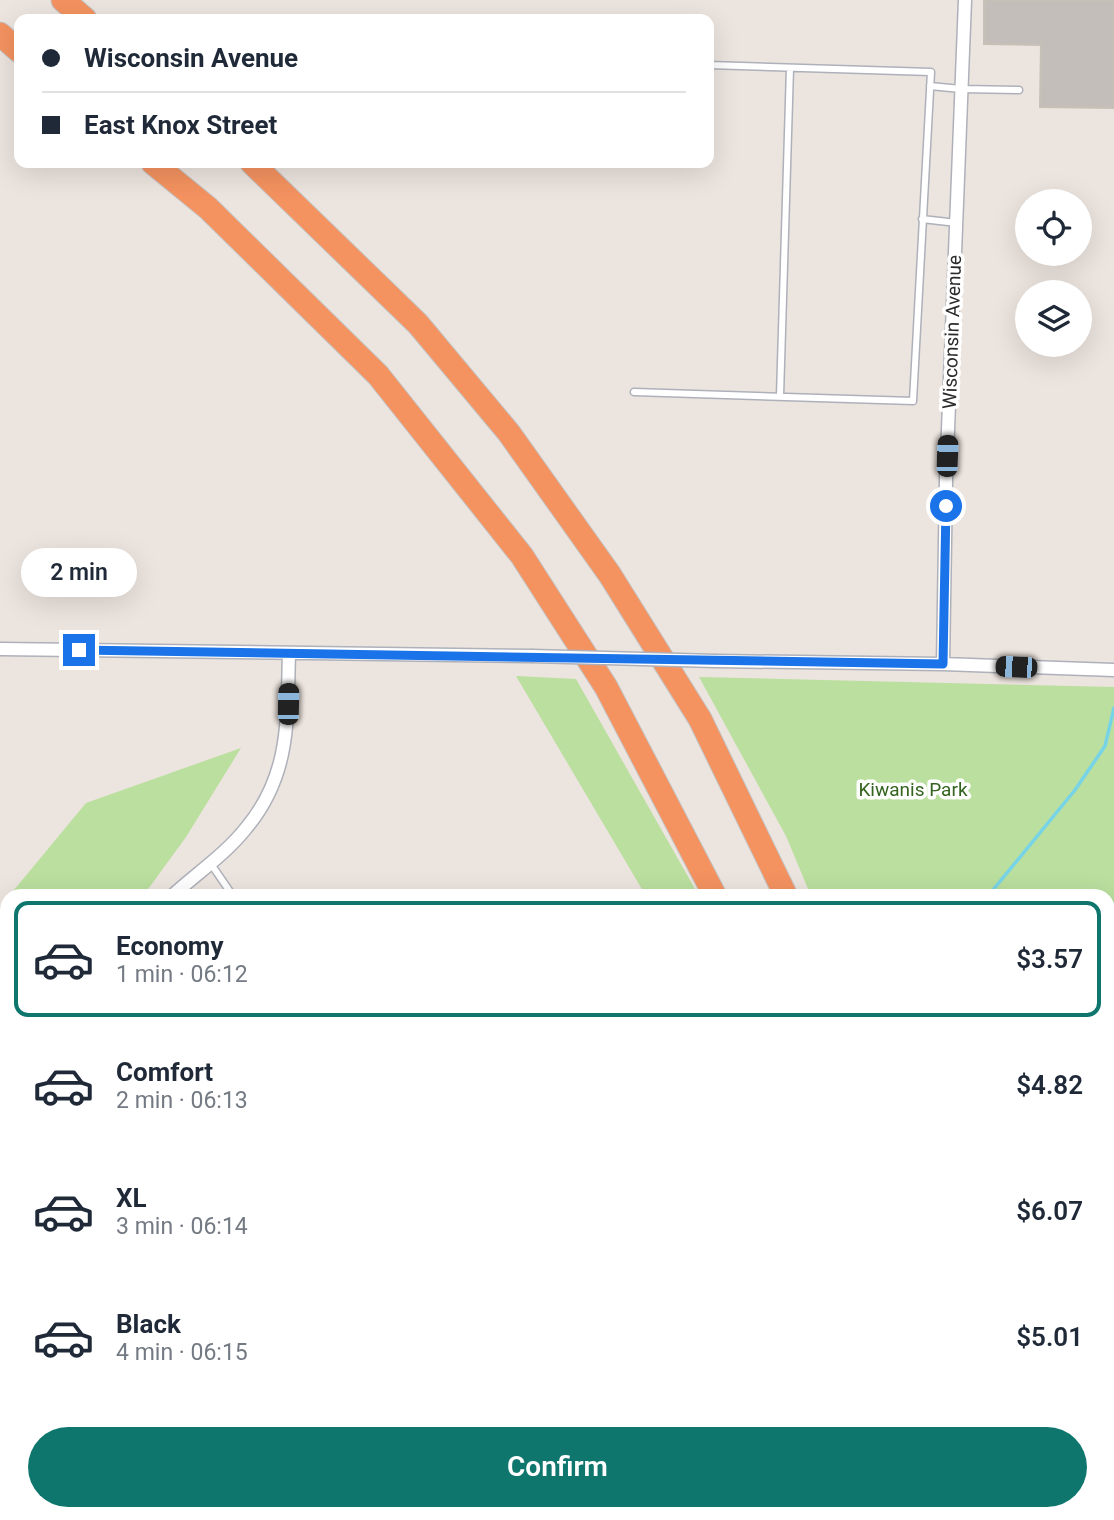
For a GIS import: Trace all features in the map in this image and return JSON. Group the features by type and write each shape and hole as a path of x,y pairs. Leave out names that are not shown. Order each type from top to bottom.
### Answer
{"highway":[{"path":"63,0 79,14"},
{"path":"0,34 14,47"},
{"path":"159,168 208,208 378,375 522,556 606,687 711,889"},
{"path":"257,168 418,324 509,433 610,575 700,719 783,889"}],"street":[{"name":"Wisconsin Avenue","path":"943,664 946,480 965,0"},
{"path":"0,649 533,656 1114,670"},
{"path":"184,889 246,829 279,773 287,729 289,653"}],"lane":[{"path":"634,392 913,401 931,72 714,65"},
{"path":"780,396 790,68"},
{"path":"930,86 1019,90"},
{"path":"922,219 957,223"},
{"path":"211,864 228,889"}],"green space":[{"path":"516,676 576,679 695,889 642,889"},
{"name":"Kiwanis Park","path":"699,677 1114,687 1114,889 808,889 786,836"},
{"path":"241,748 186,837 148,889 15,889 86,803"}],"building":[{"path":"984,0 1114,0 1114,108 1040,107 1041,45 984,44"}],"waterway":[{"path":"994,889 1075,790 1105,746 1114,708"}],"route":[{"path":"79,650 943,664 946,506"}]}
